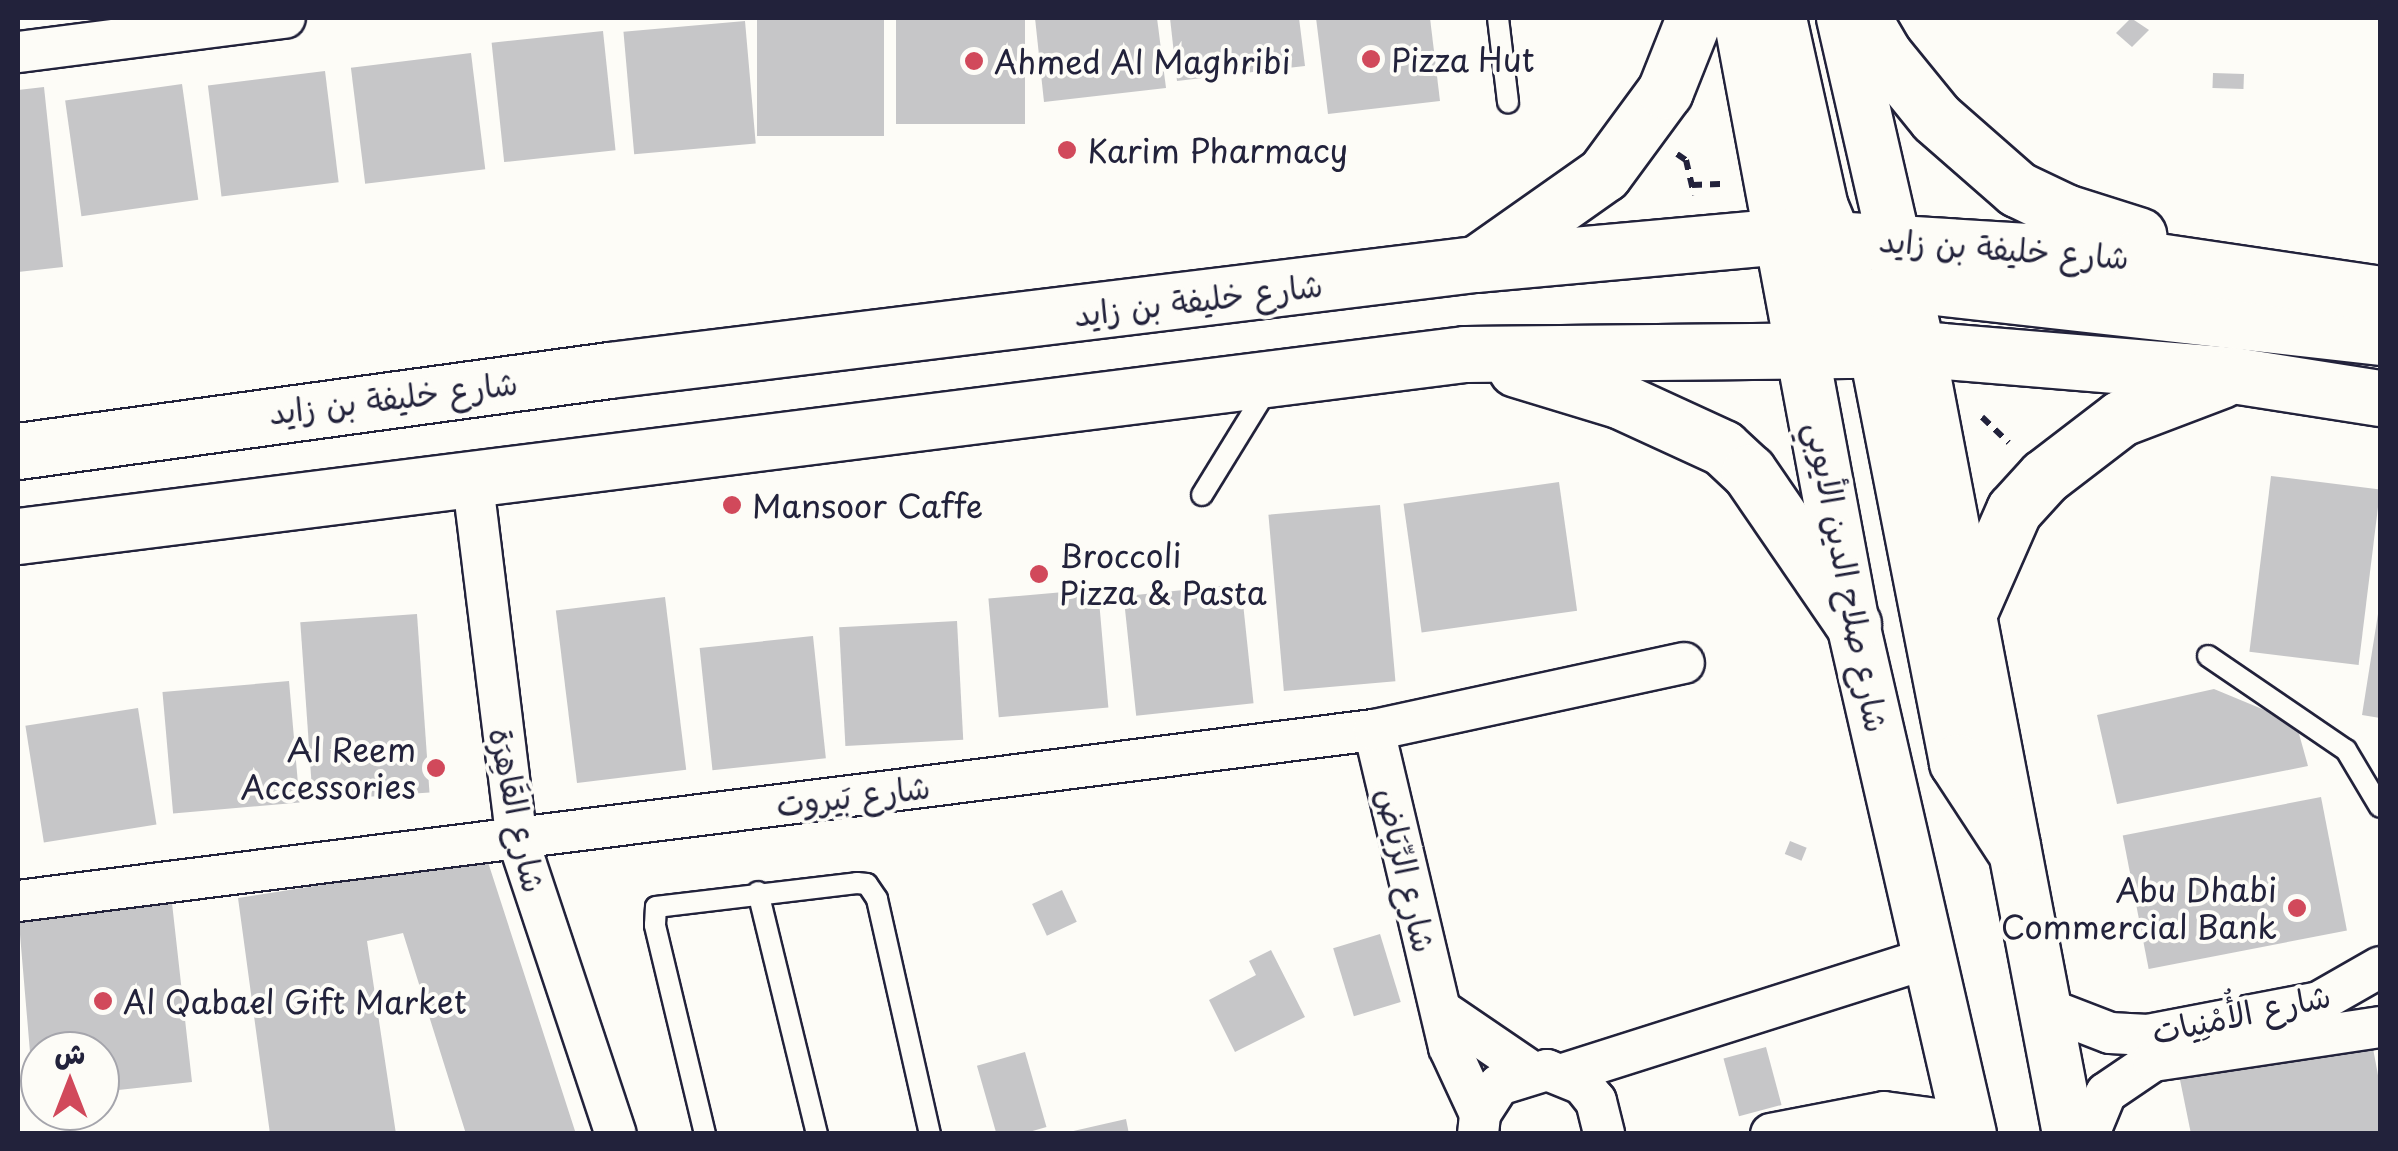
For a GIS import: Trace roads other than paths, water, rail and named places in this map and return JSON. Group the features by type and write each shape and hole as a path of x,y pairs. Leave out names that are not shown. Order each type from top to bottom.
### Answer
{"main road":[{"path":"1475,264 1604,174 1665,91 1694,18"},
{"path":"1778,18 1852,294 1957,762 2012,846"},
{"path":"1864,18 1916,96 2018,189 2137,235 2236,252 2377,308"},
{"name":"شارع خليفة بن زايد","path":"18,536 1275,374 1465,354 1852,294 2137,258 2377,308"},
{"name":"شارع خليفة بن زايد","path":"18,451 196,422 1475,264 1852,294 2233,375 2380,398"},
{"path":"1349,366 1384,344 1442,332 1758,316 1852,294"},
{"path":"1465,354 1621,400 1723,448 1749,472 1854,624"},
{"path":"1970,610 2014,510 2044,477 2121,418 2233,375"}],"street":[{"path":"18,52 285,18"},
{"name":"شارع صلاح الدين الأيوبي","path":"1740,18 1852,294 1970,610 2040,1006 2069,1134"},
{"name":"شارع صلاح الدين الأيوبي","path":"1843,18 1852,294 1854,624 1970,1134"},
{"name":"شارع القَاهِرَة","path":"472,476 516,834 616,1134"},
{"name":"شارع بَيروت","path":"18,901 516,834 1374,730 1684,663"},
{"name":"شارع الرِّيَاض","path":"1374,730 1440,1010 1479,1124"},
{"path":"1479,1124 1499,1085 1928,958"},
{"name":"شارع الأُمْنِيات","path":"2040,1006 2110,1033 2148,1034 2319,1002 2380,967"},
{"path":"1440,1010 1596,1101 1604,1134"},
{"name":"شارع الأُمْنِيات","path":"2089,1134 2106,1093 2153,1061 2380,1026"},
{"path":"1771,1134 1884,1112 1935,1119 1958,1134"}],"lane":[{"path":"1498,18 1508,102"},
{"path":"1202,494 1275,374"},
{"path":"2208,656 2346,750 2380,807"},
{"path":"705,1134 653,916 670,902 857,883 875,890 930,1134"},
{"path":"758,892 817,1134"}],"place":[{"name":"Pizza Hut","path":"1371,59"},
{"name":"Ahmed Al Maghribi","path":"974,61"},
{"name":"Karim Pharmacy","path":"1067,150"},
{"name":"Mansoor Caffe","path":"732,505"},
{"name":"Broccoli Pizza & Pasta","path":"1039,574"},
{"name":"Al Reem Accessories","path":"436,768"},
{"name":"Abu Dhabi Commercial Bank","path":"2297,908"},
{"name":"Al Qabael Gift Market","path":"103,1001"}]}
